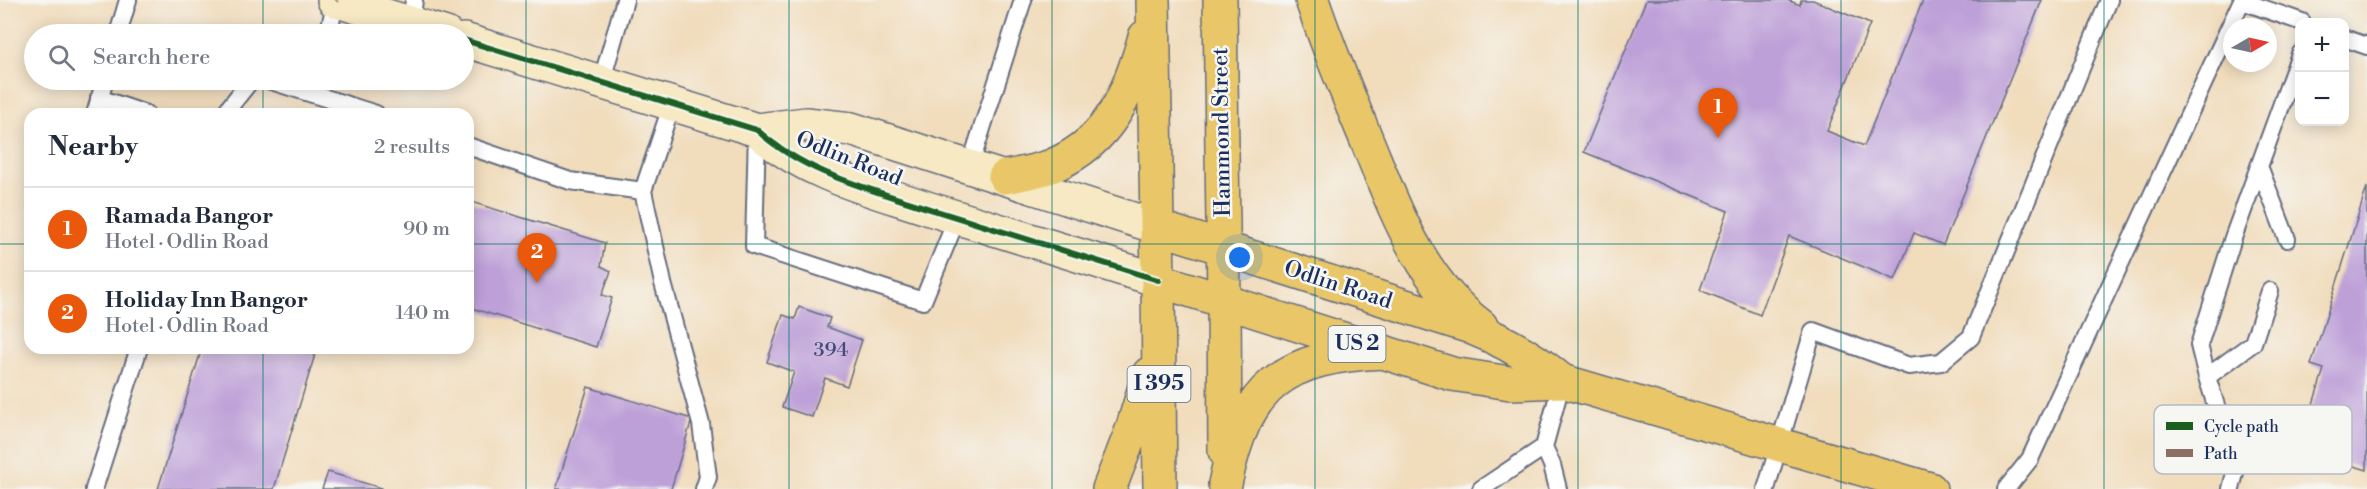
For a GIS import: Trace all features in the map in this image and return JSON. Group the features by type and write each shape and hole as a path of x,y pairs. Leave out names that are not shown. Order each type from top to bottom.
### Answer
{"main road":[{"path":"1005,177 1054,165 1090,143 1105,129 1121,104 1137,66 1152,0"},
{"path":"1152,0 1158,279"},
{"name":"Hammond Street","path":"1220,0 1225,487"},
{"name":"US 2","path":"1312,0 1349,98 1414,248 1445,293 1475,322 1494,336"},
{"name":"Odlin Road","path":"1157,227 1494,336 1538,361 1562,381"},
{"name":"Odlin Road","path":"1158,279 1435,369 1478,380 1562,381 1778,445 1882,482 1930,489"},
{"name":"I 395","path":"1158,279 1160,489"},
{"path":"1109,489 1132,430 1158,340"},
{"path":"1225,487 1235,445 1248,412 1267,388 1292,370 1320,359 1384,352"}],"street":[{"path":"335,0 413,12 431,24"},
{"name":"Odlin Road","path":"474,43 757,130 789,156 856,185 1158,279"},
{"name":"Odlin Road","path":"757,130 806,124 840,127 875,135 1157,227"}],"lane":[{"path":"121,24 128,0"},
{"path":"330,24 335,0"},
{"path":"602,82 625,0"},
{"path":"1766,489 1813,331 1909,366 1941,362 1971,336 2109,0"},
{"path":"970,166 1019,1"},
{"path":"2006,489 2030,459 2242,1 2295,20"},
{"path":"2349,40 2367,46"},
{"path":"2216,405 2199,345 2233,238 2295,68"},
{"path":"97,106 102,90"},
{"path":"229,108 243,90"},
{"path":"320,90 345,108"},
{"path":"672,104 643,191 663,283 701,424 708,477 704,489"},
{"path":"757,130 754,246 923,301 957,218"},
{"path":"474,151 570,181 643,191"},
{"path":"2259,166 2287,238"},
{"path":"2207,377 2253,343 2270,291"},
{"path":"94,489 137,354"},
{"path":"1558,489 1552,465 1544,447 1562,381"},
{"path":"1481,489 1544,447"},
{"path":"2231,489 2235,474"}],"building":[{"path":"1646,0 1787,0 1800,5 1801,0 1813,0 1870,24 1827,131 1864,146 1923,0 2042,0 1943,245 1914,233 1895,280 1789,236 1760,315 1700,290 1728,211 1584,152"},
{"path":"2367,187 2367,470 2352,465 2352,405 2313,405 2324,369 2311,365"},
{"path":"474,203 605,243 601,266 611,271 602,295 612,298 596,347 474,309"},
{"path":"799,307 830,318 827,327 862,340 847,386 825,378 812,417 782,407 794,372 767,362 783,315 795,319"},
{"path":"200,354 315,354 274,489 158,489"},
{"path":"588,387 692,419 671,489 556,489"},
{"path":"328,472 381,488 381,489 322,489"}],"cycle path":[{"path":"474,43 757,130 796,158 839,179 1158,280"}],"place":[{"name":"Ramada Bangor","path":"1718,138"},
{"name":"Holiday Inn Bangor","path":"537,283"}]}
